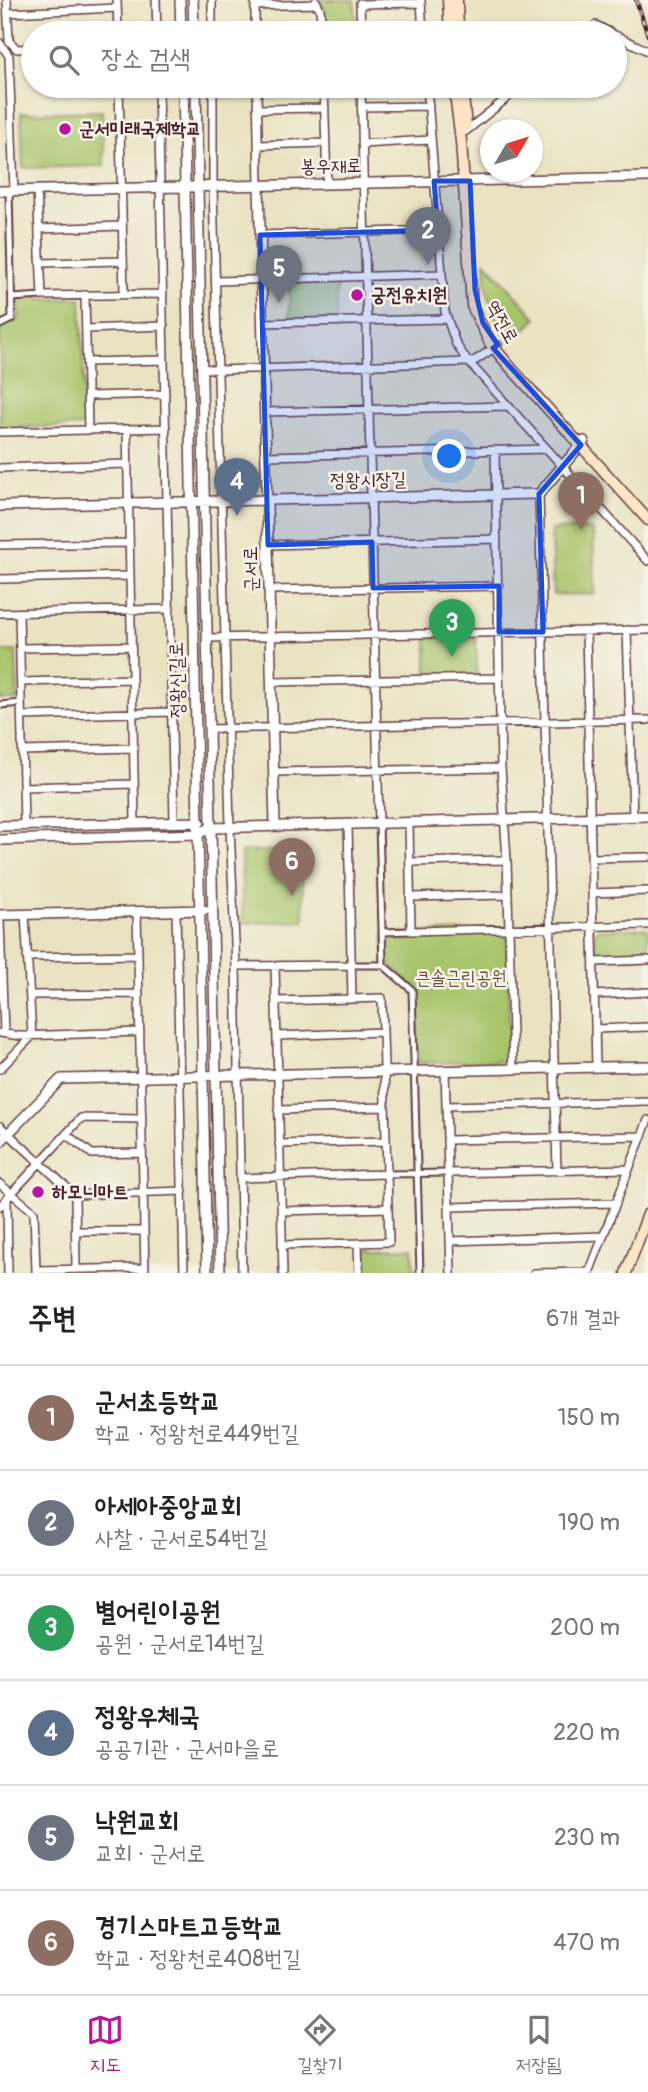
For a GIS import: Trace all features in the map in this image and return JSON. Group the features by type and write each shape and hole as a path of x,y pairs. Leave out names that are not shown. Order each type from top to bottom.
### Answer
{"main road":[{"path":"448,0 449,21"},
{"path":"457,0 458,21"},
{"name":"역전로","path":"456,98 467,181"},
{"name":"역전로","path":"463,98 475,290 483,323 495,346 648,512"},
{"name":"역전로","path":"583,443 648,520"},
{"path":"625,1273 648,1214"}],"street":[{"path":"7,0 9,41 17,49 21,49"},
{"path":"156,0 157,21"},
{"path":"180,0 181,21"},
{"path":"193,0 194,21"},
{"path":"212,0 212,21"},
{"path":"255,21 255,3 316,2 320,9 320,21"},
{"path":"360,21 359,2 421,2 422,21"},
{"path":"8,13 117,4"},
{"path":"627,41 648,51"},
{"path":"0,43 9,56 8,191 12,298 12,319 0,325"},
{"path":"119,98 124,295"},
{"path":"158,98 174,821"},
{"name":"정왕신길로","path":"183,98 207,1273"},
{"name":"정왕신길로","path":"196,98 220,1273"},
{"path":"213,98 213,187 236,966 242,1273"},
{"path":"257,98 259,185"},
{"path":"325,98 327,184"},
{"path":"362,98 383,965"},
{"path":"428,98 447,319 456,344 468,362 648,561"},
{"path":"466,131 507,98"},
{"path":"362,107 429,106"},
{"path":"257,109 325,108"},
{"path":"362,144 431,141"},
{"path":"258,145 326,143"},
{"name":"봉우재로","path":"8,191 648,177"},
{"name":"군서로","path":"259,185 275,826"},
{"path":"37,190 42,296"},
{"path":"39,229 122,226"},
{"path":"260,234 438,230"},
{"path":"40,263 123,261"},
{"path":"217,281 442,274"},
{"path":"12,298 163,293"},
{"path":"85,295 89,430"},
{"path":"262,323 447,319"},
{"path":"86,329 163,326"},
{"path":"202,368 219,370 468,362 477,360 495,346"},
{"path":"87,362 164,360"},
{"path":"88,396 165,394"},
{"path":"265,412 508,406"},
{"path":"0,432 166,428"},
{"path":"127,429 135,822"},
{"path":"557,1171 540,494 583,443"},
{"path":"266,456 547,449"},
{"path":"495,450 501,768 507,860 513,1069"},
{"path":"0,468 127,464"},
{"name":"정왕시장길","path":"0,506 540,494"},
{"path":"268,545 497,539"},
{"path":"0,545 129,542"},
{"path":"0,579 130,576"},
{"path":"269,590 499,586"},
{"path":"0,613 170,609"},
{"path":"19,613 24,825"},
{"path":"627,630 633,817"},
{"path":"207,638 648,630"},
{"path":"586,631 596,1067"},
{"path":"20,648 131,646"},
{"path":"271,682 499,678"},
{"path":"21,682 132,679"},
{"path":"0,705 21,703"},
{"path":"22,716 172,712"},
{"path":"209,729 648,720"},
{"path":"22,751 134,748"},
{"path":"273,772 501,768"},
{"path":"23,787 134,784"},
{"path":"0,840 198,834 211,828 230,827 648,816"},
{"path":"0,826 197,821 211,828"},
{"path":"409,822 411,931"},
{"path":"348,824 352,999"},
{"path":"591,858 648,857"},
{"path":"410,862 507,860"},
{"path":"592,893 648,891"},
{"path":"410,897 508,895"},
{"path":"0,915 212,910"},
{"path":"176,911 184,1273"},
{"path":"0,1184 9,1196 34,1212 36,1271 145,1270 137,912"},
{"path":"0,1069 32,1036 25,914"},
{"path":"0,921 2,1033 32,1036 140,1032"},
{"path":"382,932 648,925"},
{"path":"27,957 138,955"},
{"path":"594,962 648,960"},
{"path":"275,965 283,1273"},
{"path":"236,966 383,965 412,990 420,1273"},
{"path":"594,995 648,992"},
{"path":"30,995 139,993"},
{"path":"276,1001 382,998 389,1242 282,1245"},
{"path":"595,1029 648,1027"},
{"path":"277,1036 383,1032"},
{"path":"0,1142 61,1079 648,1066"},
{"path":"445,1070 451,1273"},
{"path":"446,1106 648,1101"},
{"path":"278,1110 385,1107"},
{"path":"0,1206 81,1118 142,1119"},
{"path":"534,1273 589,1272 648,1119"},
{"path":"0,1126 75,1195 183,1191"},
{"path":"66,1134 92,1154 142,1153"},
{"path":"447,1140 642,1136"},
{"path":"279,1144 386,1141"},
{"path":"240,1178 629,1169"},
{"path":"75,1195 76,1269"},
{"path":"8,1273 9,1196"},
{"path":"449,1207 616,1203"},
{"path":"281,1211 388,1209"},
{"path":"75,1231 144,1231"},
{"path":"450,1241 603,1236"},
{"path":"358,1243 359,1273"}],"highlighted area":[{"path":"434,181 470,181 475,290 483,323 498,345 493,348 581,445 539,494 543,632 499,632 499,586 373,588 372,542 268,545 260,235 438,230"}],"green space":[{"path":"318,0 354,0 356,21 324,21 324,9"},
{"path":"102,111 104,166 23,168 21,113"},
{"path":"485,261 537,319 511,341 491,304 486,284"},
{"path":"289,281 337,281 337,319 289,320"},
{"path":"18,294 38,294 39,299 81,298 85,426 0,428 0,320 19,319"},
{"path":"593,529 595,594 553,595 551,530"},
{"path":"476,637 477,676 427,677 427,638"},
{"path":"0,651 16,651 18,700 0,700"},
{"path":"301,850 304,921 243,923 241,852"},
{"path":"648,928 648,957 596,956 594,932 597,930"},
{"name":"큰솔근린공원","path":"507,930 510,1061 418,1063 416,989 385,961 384,934"},
{"path":"413,1248 414,1273 367,1273 368,1249"}],"railway":[{"path":"636,0 648,35"}],"place":[{"name":"군서미래국제학교","path":"65,129"},
{"name":"아세아중앙교회","path":"428,265"},
{"name":"궁전유치원","path":"357,295"},
{"name":"낙원교회","path":"279,303"},
{"name":"정왕우체국","path":"237,516"},
{"name":"군서초등학교","path":"581,530"},
{"name":"별어린이공원","path":"452,657"},
{"name":"경기스마트고등학교","path":"292,896"},
{"name":"하모니마트","path":"38,1192"}]}
